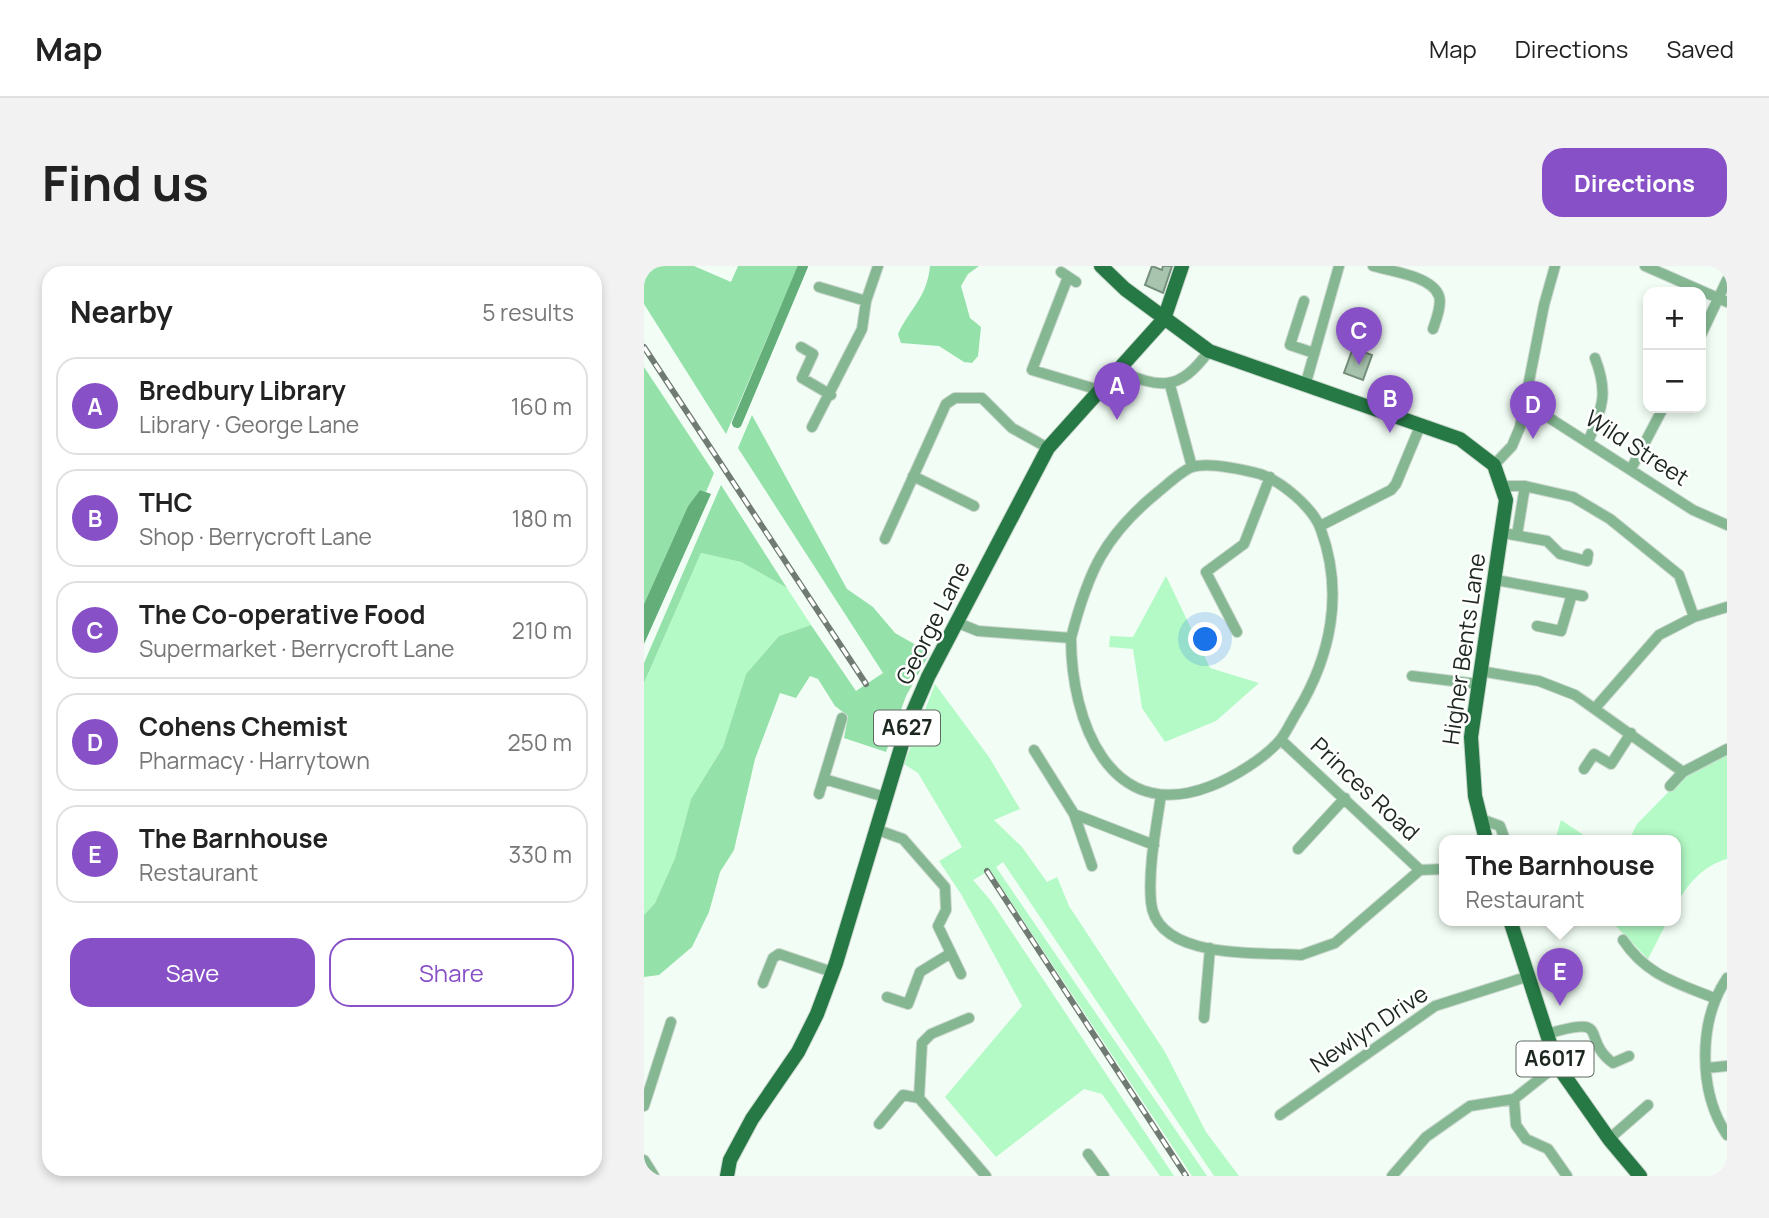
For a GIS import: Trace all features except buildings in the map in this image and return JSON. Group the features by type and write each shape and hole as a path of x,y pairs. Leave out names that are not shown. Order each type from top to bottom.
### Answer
{"main road":[{"path":"1101,266 1164,319 1209,351 1460,439 1494,465"},
{"name":"A627","path":"1164,319 1182,266"},
{"name":"George Lane","path":"727,1176 730,1160 752,1119 798,1052 832,972 909,721 928,677 1048,448 1164,319"},
{"name":"Higher Bents Lane","path":"1485,835 1475,796 1471,737 1496,580 1510,534 1503,486 1494,465"},
{"name":"A6017","path":"1517,926 1529,976 1557,1065 1609,1139 1640,1176"}],"street":[{"path":"812,427 831,395 862,329 866,301 878,266"},
{"path":"1305,386 1339,266"},
{"path":"1373,266 1432,287 1439,296 1433,329"},
{"path":"1494,465 1512,446 1526,402 1544,305 1556,266"},
{"path":"1645,266 1723,300"},
{"path":"1068,277 1031,370 1099,390"},
{"path":"1706,327 1723,300 1727,280"},
{"path":"819,287 866,301"},
{"path":"1304,301 1290,345 1314,353"},
{"path":"801,347 813,354 802,378 831,395"},
{"path":"1116,370 1150,383 1170,385 1197,367 1209,351"},
{"path":"1588,442 1605,396 1603,379 1595,358"},
{"path":"1170,385 1192,467"},
{"path":"886,539 946,404 955,398 982,398 1012,428 1048,448"},
{"name":"Wild Street","path":"1526,402 1693,510 1727,525"},
{"path":"1631,469 1660,413"},
{"path":"1320,526 1391,490 1421,424"},
{"path":"1192,467 1238,468 1270,477 1286,489 1320,526 1331,563 1334,603 1319,671 1280,740 1226,780 1193,793 1161,795 1133,785 1107,766 1089,738 1071,674 1071,638 1092,572 1115,531 1137,509 1192,467"},
{"path":"913,476 974,506"},
{"path":"1237,632 1206,572 1244,544 1270,477"},
{"path":"1503,486 1525,486 1573,497 1610,519 1679,575 1694,617"},
{"path":"1525,486 1510,534 1547,541 1560,555 1587,561 1588,554"},
{"path":"1496,580 1577,595 1561,631 1537,626"},
{"path":"1595,707 1659,635 1694,617 1727,607"},
{"path":"958,623 978,631 1071,638"},
{"path":"1412,676 1479,678 1554,685 1595,707 1684,772"},
{"path":"819,794 842,718"},
{"path":"1584,769 1594,754 1611,764 1631,733"},
{"name":"Princes Road","path":"1280,740 1420,870"},
{"path":"1671,786 1684,772 1727,749"},
{"path":"1034,750 1074,814 1092,866"},
{"path":"824,779 885,797"},
{"path":"1161,795 1154,845 1151,904 1171,937 1186,945 1301,955 1319,950 1335,943 1420,870 1439,869"},
{"path":"1298,849 1345,798"},
{"path":"1074,814 1154,845"},
{"path":"1481,819 1500,827 1503,835"},
{"path":"875,829 903,839 945,887 946,910 938,926 961,974"},
{"path":"1623,940 1636,960 1664,978 1714,999"},
{"path":"1204,1018 1210,948"},
{"path":"887,997 908,1004 920,972 951,953"},
{"path":"763,983 773,958 779,954 832,972"},
{"name":"Newlyn Drive","path":"1280,1115 1435,1006 1529,976"},
{"path":"1727,978 1714,999 1706,1032 1708,1090 1727,1135"},
{"path":"919,1098 922,1043 931,1034 969,1018"},
{"path":"644,1107 671,1022"},
{"path":"1547,1034 1575,1026 1588,1027 1595,1032 1599,1046 1613,1063 1620,1063 1629,1056"},
{"path":"1392,1176 1426,1137 1470,1106 1514,1099 1557,1065"},
{"path":"1707,1068 1727,1066"},
{"path":"891,1088 903,1095 919,1098 986,1176"},
{"path":"879,1124 903,1095"},
{"path":"1514,1099 1516,1125 1526,1139 1548,1149 1563,1175"},
{"path":"1609,1139 1648,1105"},
{"path":"1088,1154 1104,1176"},
{"path":"644,1160 654,1176"}],"shaded area":[{"path":"644,266 694,266 731,282 738,266 798,266 726,434 644,304"},
{"path":"930,266 979,266 968,274 961,286 970,318 981,327 978,356 972,363 964,362 939,346 901,343 898,334 922,295"},
{"path":"644,367 714,473 706,492 700,490 688,506 644,604"},
{"path":"752,415 847,589 873,607 895,633 930,653 906,696 886,752 844,738 848,716 835,706 818,679 810,676 796,698 780,693 755,759 734,850 720,872 709,912 692,947 659,975 644,977 644,915 655,903 675,858 691,799 723,747 746,674 779,636 811,625 856,691 883,673 738,448"},
{"path":"721,485 787,588 741,562 701,553 644,683 644,663"},
{"path":"700,490 711,494 644,644 644,604 688,506"},
{"path":"701,553 741,562 787,588 811,625 779,636 746,674 723,747 691,799 675,858 655,903 644,915 644,683"},
{"path":"1166,576 1210,668 1259,683 1216,721 1165,742 1142,708 1133,649 1109,647 1110,636 1133,637"},
{"path":"935,684 989,757 1020,809 994,820 1022,847 1047,882 1057,877 1069,906 1165,1052 1206,1132 1239,1176 1214,1176 1003,862 996,867 1207,1176 1192,1176 990,870 973,880 991,901 1174,1176 1160,1176 1102,1094 1084,1089 996,1157 945,1097 1022,1006 961,894 939,861 962,847 918,773 904,764"},
{"path":"1727,754 1727,859 1711,866 1697,877 1681,898 1681,835 1632,835 1637,824 1688,772"},
{"path":"1561,820 1584,835 1556,835"},
{"path":"1616,926 1665,926 1648,959"}],"waterway":[{"path":"737,423 803,266"}],"railway":[{"path":"644,347 866,684"},
{"path":"987,871 1186,1176"}],"place":[{"name":"The Co-operative Food","path":"1359,365"},
{"name":"Bredbury Library","path":"1117,420"},
{"name":"THC","path":"1390,433"},
{"name":"Cohens Chemist","path":"1533,439"},
{"name":"The Barnhouse","path":"1560,1006"}]}
